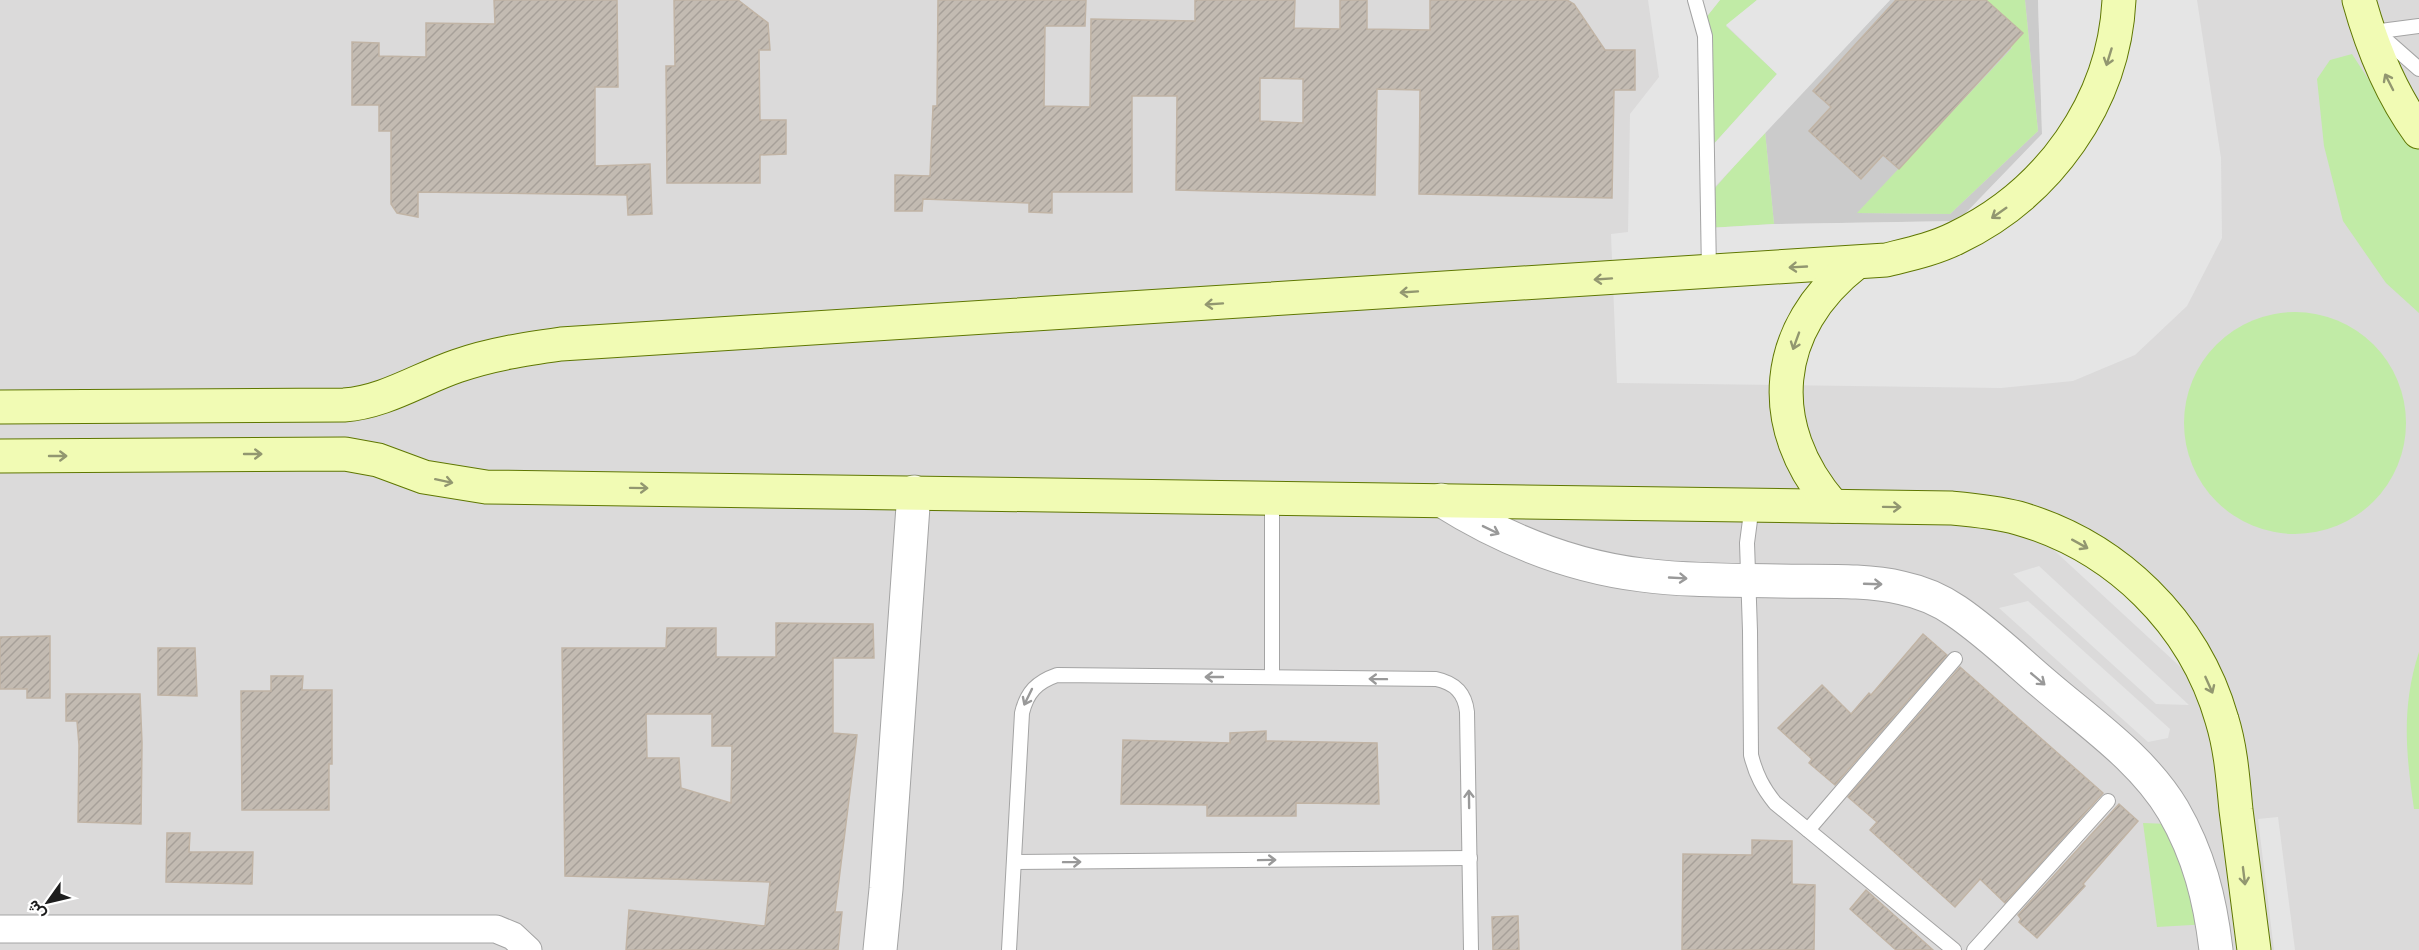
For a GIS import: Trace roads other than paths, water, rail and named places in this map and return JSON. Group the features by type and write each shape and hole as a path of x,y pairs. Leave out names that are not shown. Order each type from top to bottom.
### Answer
{"main road":[{"path":"0,407 362,404 379,400 426,378 480,359 526,348 561,344 1856,264 1886,260 1921,252 1954,239 1986,222 2016,201 2042,177 2065,150 2085,119 2100,87 2111,52 2119,0"},
{"path":"2359,0 2397,98 2419,132"},
{"path":"1833,506 1819,489 1797,450 1788,417 1787,377 1791,354 1809,312 1838,277 1856,264"},
{"path":"360,455 362,404"},
{"path":"0,456 360,455 424,477 486,487 1951,508 2017,518 2059,533 2108,560 2158,604 2179,630 2197,659 2211,689 2230,753 2254,950"}],"street":[{"path":"880,950 914,492"},
{"path":"1441,500 1478,523 1517,542 1600,569 1643,576 1884,585 1900,587 1937,600 1972,624 2115,744 2154,784 2171,808 2197,858 2212,913 2216,950"},
{"path":"0,929 496,929 513,936 528,950"}],"lane":[{"path":"1695,0 1705,36 1709,272"},
{"path":"2373,32 2419,26"},
{"path":"2373,32 2419,69"},
{"path":"1272,498 1272,677"},
{"path":"1742,505 1749,580 1751,755 1755,773 1775,803 1953,950"},
{"path":"1808,830 1954,659"},
{"path":"1009,950 1022,713 1025,699 1033,688 1057,675 1436,679 1455,686 1466,702 1467,712 1471,950"},
{"path":"1974,950 2108,801"},
{"path":"1014,862 1470,858"}]}
